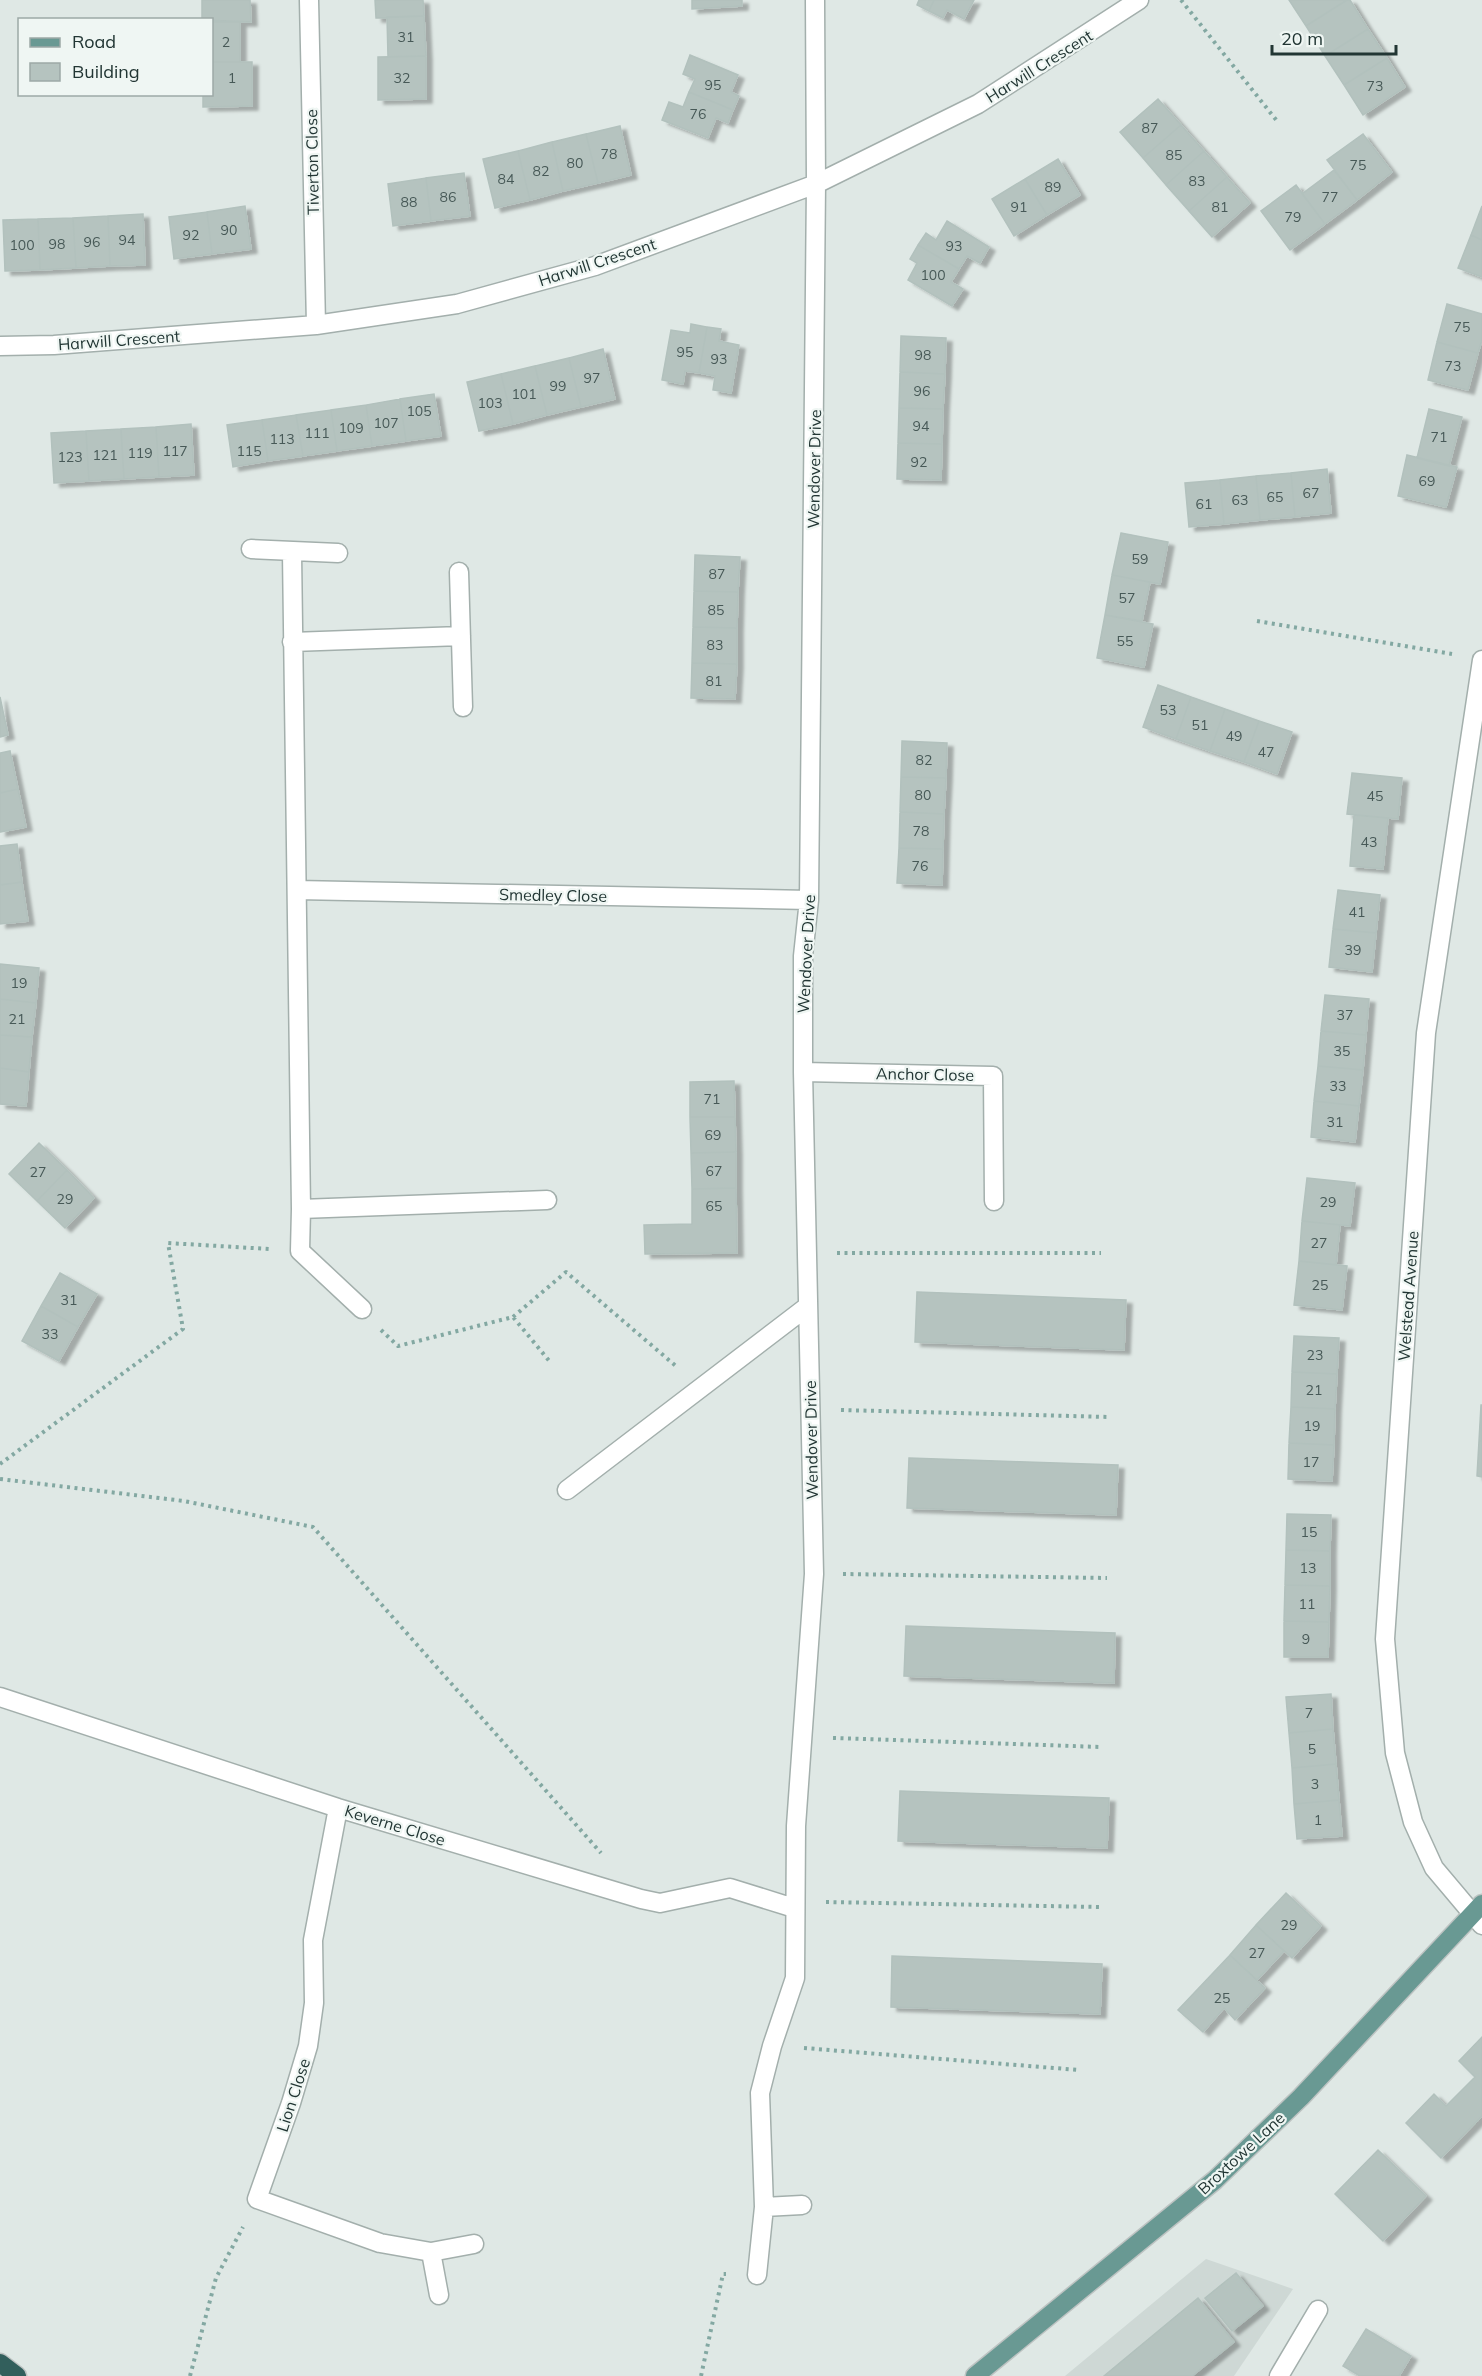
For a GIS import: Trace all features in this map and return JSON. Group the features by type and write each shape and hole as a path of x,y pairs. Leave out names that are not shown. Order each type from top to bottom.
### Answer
{"highway":[{"path":"0,2363 17,2376"}],"main road":[{"name":"Broxtowe Lane","path":"975,2376 1215,2180 1301,2097 1479,1915"}],"street":[{"name":"Tiverton Close","path":"309,0 316,325"},
{"name":"Wendover Drive","path":"757,2275 764,2207 760,2093 772,2046 795,1978 794,1905 814,1574 806,1253 803,956 809,900 816,184 815,0"},
{"name":"Harwill Crescent","path":"0,346 54,345 316,325 457,304 595,266 816,184 978,104 1077,43 1139,0"},
{"path":"251,549 338,554"},
{"path":"292,553 300,1251 362,1309"},
{"path":"459,572 463,707"},
{"path":"292,642 461,636"},
{"name":"Welstead Avenue","path":"1479,1915 1434,1868 1413,1822 1395,1753 1385,1639 1425,1033 1482,660"},
{"name":"Smedley Close","path":"297,890 809,900"},
{"name":"Anchor Close","path":"803,1072 993,1076 994,1201"},
{"path":"301,1209 547,1200"},
{"path":"567,1490 808,1306"},
{"name":"Keverne Close","path":"0,1697 338,1808 660,1903 730,1888 794,1905"},
{"name":"Lion Close","path":"257,2199 291,2103 308,2046 314,2003 313,1940 338,1808"},
{"path":"257,2199 380,2243 431,2252 474,2244"},
{"path":"764,2207 802,2205"},
{"path":"431,2252 439,2295"},
{"path":"1279,2376 1318,2310"}],"path":[{"path":"1181,0 1277,122"},
{"path":"1257,621 1460,656"},
{"path":"0,1464 183,1329 168,1243 300,1251"},
{"path":"806,1253 1101,1253"},
{"path":"362,1309 398,1346 513,1317 566,1272 702,1388"},
{"path":"513,1317 551,1364"},
{"path":"811,1409 1110,1417"},
{"path":"0,1479 184,1501 313,1527 602,1855"},
{"path":"814,1574 1107,1578"},
{"path":"804,1737 1102,1747"},
{"path":"794,1905 1098,1907"},
{"path":"772,2046 1079,2070"},
{"path":"190,2376 216,2278 257,2199"},
{"path":"701,2376 723,2274 757,2275"}],"shaded area":[{"path":"1206,2259 1293,2289 1234,2376 1065,2376"}],"building":[{"path":"202,0 250,0 251,22 202,18"},
{"path":"375,0 423,0 424,16 376,18"},
{"path":"692,0 742,0 742,6 692,9"},
{"path":"919,0 934,0 929,11 917,5"},
{"path":"934,0 974,0 964,19 947,10 943,18 929,11"},
{"path":"1289,0 1347,0 1306,26"},
{"path":"1350,0 1368,29 1325,56 1306,26"},
{"path":"424,16 426,56 388,57 387,17"},
{"path":"213,22 240,22 240,62 213,62"},
{"path":"1368,29 1387,58 1344,85 1325,56"},
{"path":"690,55 738,75 731,92 739,96 733,110 689,92 695,79 683,74"},
{"path":"426,56 426,99 378,100 378,57"},
{"path":"1387,58 1405,87 1363,115 1344,85"},
{"path":"213,62 252,62 252,106 203,107 203,96 213,96"},
{"path":"689,92 733,110 728,123 716,118 708,138 662,120 669,102 683,107"},
{"path":"1158,99 1181,125 1143,158 1120,132"},
{"path":"1181,125 1204,151 1166,185 1143,158"},
{"path":"620,126 631,175 598,183 586,134"},
{"path":"586,134 598,183 563,191 552,142"},
{"path":"1363,134 1392,172 1357,200 1327,160"},
{"path":"552,142 563,191 530,200 518,151"},
{"path":"518,151 530,200 495,208 483,159"},
{"path":"1204,151 1227,177 1189,211 1166,185"},
{"path":"1058,159 1080,195 1047,215 1025,179"},
{"path":"1334,170 1357,200 1325,224 1302,194"},
{"path":"464,173 470,216 431,221 426,178"},
{"path":"1227,177 1250,203 1212,237 1189,211"},
{"path":"426,178 431,221 393,226 388,184"},
{"path":"1025,179 1047,215 1014,236 992,199"},
{"path":"1296,185 1325,224 1290,250 1261,211"},
{"path":"245,206 251,249 212,254 207,212"},
{"path":"1482,206 1482,240 1471,235"},
{"path":"207,212 212,254 174,259 169,217"},
{"path":"143,214 145,265 110,266 108,216"},
{"path":"108,216 110,266 76,268 73,218"},
{"path":"73,218 76,268 40,270 38,219"},
{"path":"38,219 40,270 5,271 3,220"},
{"path":"947,221 989,247 980,263 967,256 959,269 918,245 926,233 936,240"},
{"path":"1471,235 1482,240 1482,277 1458,268"},
{"path":"918,245 959,269 951,282 963,289 952,306 908,280 917,263 910,259"},
{"path":"1447,304 1482,314 1482,340 1478,353 1437,342"},
{"path":"691,324 707,327 699,373 685,371 683,384 662,380 671,330 690,333"},
{"path":"707,327 721,329 719,341 739,345 731,393 713,390 715,376 699,373"},
{"path":"901,336 946,338 945,374 900,372"},
{"path":"1437,342 1478,353 1468,390 1428,380"},
{"path":"603,349 615,399 581,407 569,358"},
{"path":"569,358 581,407 547,415 535,366"},
{"path":"535,366 547,415 513,424 501,374"},
{"path":"900,372 945,374 943,409 899,408"},
{"path":"501,374 513,424 479,431 467,382"},
{"path":"434,394 441,436 406,441 400,399"},
{"path":"400,399 406,441 372,446 366,405"},
{"path":"366,405 372,446 337,451 331,410"},
{"path":"899,408 943,409 942,444 898,443"},
{"path":"1429,409 1462,417 1449,466 1417,458"},
{"path":"331,410 337,451 303,456 296,415"},
{"path":"296,415 303,456 268,461 262,420"},
{"path":"262,420 268,461 233,467 227,425"},
{"path":"191,424 194,475 159,477 156,427"},
{"path":"156,427 159,477 124,479 121,429"},
{"path":"121,429 124,479 89,481 86,431"},
{"path":"86,431 89,481 54,483 51,433"},
{"path":"898,443 942,444 941,480 897,479"},
{"path":"1407,455 1457,467 1446,507 1398,496"},
{"path":"1327,469 1331,513 1295,517 1291,473"},
{"path":"1291,473 1295,517 1260,520 1256,476"},
{"path":"1256,476 1260,520 1224,524 1220,480"},
{"path":"1220,480 1224,524 1189,527 1185,483"},
{"path":"1121,533 1168,542 1160,584 1112,575"},
{"path":"695,555 740,557 738,592 694,591"},
{"path":"1112,575 1150,582 1142,621 1105,615"},
{"path":"694,591 738,592 737,628 693,627"},
{"path":"1105,615 1153,624 1144,667 1097,658"},
{"path":"693,627 737,628 737,664 692,663"},
{"path":"692,663 737,664 735,699 691,698"},
{"path":"1158,685 1191,697 1176,739 1143,727"},
{"path":"0,697 8,735 0,737"},
{"path":"1191,697 1225,709 1210,751 1176,739"},
{"path":"1225,709 1259,721 1244,762 1210,751"},
{"path":"1259,721 1292,732 1277,774 1244,762"},
{"path":"902,741 947,743 946,778 901,777"},
{"path":"10,751 18,789 0,793 0,753"},
{"path":"1352,773 1402,778 1398,819 1347,814"},
{"path":"901,777 946,778 944,814 900,812"},
{"path":"18,789 26,827 0,832 0,793"},
{"path":"900,812 944,814 943,849 899,848"},
{"path":"1354,815 1388,818 1383,869 1350,866"},
{"path":"17,844 22,882 0,885 0,846"},
{"path":"899,848 943,849 942,885 897,883"},
{"path":"22,882 28,921 0,924 0,885"},
{"path":"1338,890 1380,895 1376,933 1333,929"},
{"path":"1333,929 1376,933 1372,972 1329,967"},
{"path":"0,964 39,968 36,1003 0,999"},
{"path":"1325,995 1369,999 1366,1035 1321,1031"},
{"path":"0,999 36,1003 32,1037 0,1035"},
{"path":"1321,1031 1366,1035 1363,1070 1318,1066"},
{"path":"0,1035 32,1037 29,1072 0,1068"},
{"path":"1318,1066 1363,1070 1359,1106 1314,1101"},
{"path":"0,1068 29,1072 26,1106 0,1104"},
{"path":"734,1081 735,1117 690,1117 690,1082"},
{"path":"1314,1101 1359,1106 1355,1142 1311,1137"},
{"path":"690,1117 735,1117 736,1152 691,1153"},
{"path":"39,1143 67,1170 37,1201 9,1174"},
{"path":"736,1152 736,1188 692,1189 691,1153"},
{"path":"67,1170 94,1198 65,1228 37,1201"},
{"path":"1307,1178 1355,1183 1350,1226 1302,1221"},
{"path":"736,1188 737,1253 645,1254 644,1225 692,1224 692,1189"},
{"path":"1302,1221 1340,1225 1336,1265 1299,1261"},
{"path":"1299,1261 1347,1266 1342,1310 1294,1305"},
{"path":"60,1273 97,1294 78,1327 41,1306"},
{"path":"917,1292 1126,1300 1124,1350 915,1342"},
{"path":"41,1306 78,1327 59,1361 22,1341"},
{"path":"1294,1336 1339,1338 1337,1374 1292,1372"},
{"path":"1292,1372 1337,1374 1335,1409 1291,1407"},
{"path":"1481,1405 1482,1441 1479,1441"},
{"path":"1291,1407 1335,1409 1334,1445 1289,1443"},
{"path":"1479,1441 1482,1441 1482,1477 1477,1476"},
{"path":"1289,1443 1334,1445 1332,1481 1288,1479"},
{"path":"909,1458 1118,1465 1116,1515 907,1508"},
{"path":"1287,1514 1331,1515 1330,1551 1286,1550"},
{"path":"1286,1550 1330,1551 1330,1586 1285,1585"},
{"path":"1285,1585 1330,1586 1329,1622 1284,1621"},
{"path":"1284,1621 1329,1622 1328,1657 1284,1657"},
{"path":"906,1626 1115,1633 1114,1683 904,1676"},
{"path":"1331,1694 1333,1729 1289,1733 1286,1697"},
{"path":"1333,1729 1336,1764 1292,1768 1289,1733"},
{"path":"1336,1764 1339,1800 1294,1804 1292,1768"},
{"path":"900,1791 1109,1798 1107,1848 898,1841"},
{"path":"1339,1800 1342,1836 1297,1839 1294,1804"},
{"path":"1286,1893 1321,1926 1292,1958 1256,1925"},
{"path":"1256,1925 1284,1951 1257,1980 1230,1955"},
{"path":"1230,1955 1265,1988 1235,2020 1224,2008 1203,2032 1178,2010"},
{"path":"892,1956 1102,1964 1100,2014 891,2007"},
{"path":"1482,2037 1482,2116 1441,2158 1406,2123 1434,2094 1446,2106 1475,2077 1459,2061"},
{"path":"1378,2150 1426,2196 1383,2241 1335,2194"},
{"path":"1236,2273 1263,2306 1232,2331 1205,2298"},
{"path":"1198,2298 1234,2342 1192,2376 1104,2376"},
{"path":"1366,2329 1411,2356 1399,2376 1360,2376 1343,2366"}]}
